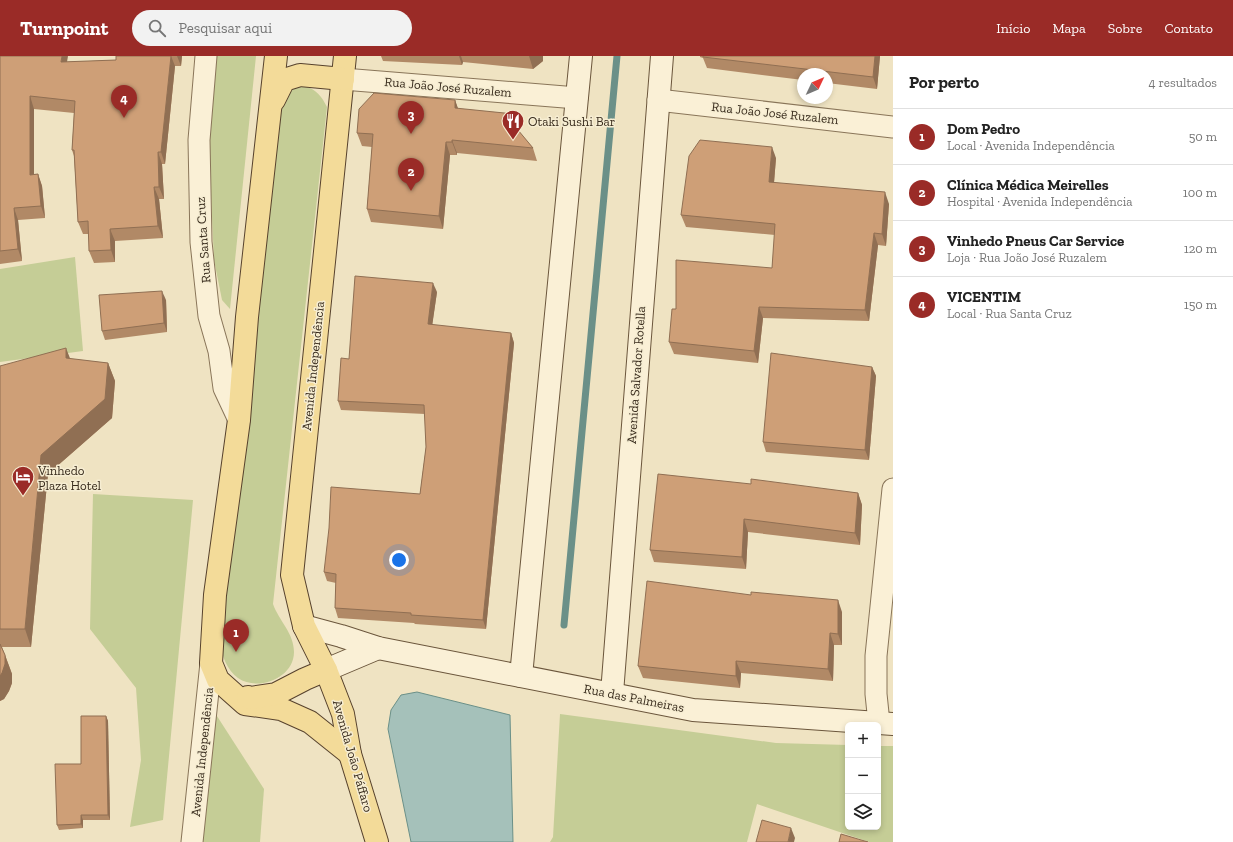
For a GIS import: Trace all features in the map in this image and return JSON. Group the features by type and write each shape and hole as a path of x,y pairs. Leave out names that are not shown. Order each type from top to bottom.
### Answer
{"main road":[{"name":"Avenida Independência","path":"276,56 248,317 239,420 215,595 211,663 218,680 245,704 281,709 310,722 350,754"},
{"name":"Avenida Independência","path":"326,670 304,626 292,575 345,56"},
{"path":"271,107 276,92 284,80 300,75 342,79"},
{"path":"228,690 250,698 276,694 305,678 326,670"},
{"name":"Avenida João Páffaro","path":"326,670 343,714 350,754 377,842"}],"street":[{"name":"Rua Santa Cruz","path":"206,56 199,140 201,242 209,316 219,351 224,388 239,420"},
{"path":"521,676 581,56"},
{"name":"Avenida Salvador Rotella","path":"612,693 662,56"},
{"name":"Rua João José Ruzalem","path":"342,79 577,98"},
{"name":"Rua João José Ruzalem","path":"658,100 893,126"},
{"path":"886,724 876,694 876,656 893,489"},
{"name":"Rua das Palmeiras","path":"304,626 378,648 692,710 886,724"},
{"path":"326,670 378,648"},
{"name":"Avenida Independência","path":"192,842 211,663"}],"green space":[{"path":"216,56 256,56 230,309 222,300 214,260 208,131"},
{"path":"305,86 319,94 327,107 273,604 292,639 294,652 288,669 282,675 265,683 255,684 246,682 234,675 224,658 220,643 282,102 291,91"},
{"path":"75,257 83,351 0,362 0,269"},
{"path":"93,494 193,500 163,820 130,827 141,760 136,688 90,629"},
{"path":"215,713 264,789 260,842 202,842"},
{"path":"560,714 776,743 845,745 845,830 881,830 881,746 893,746 893,842 869,842 757,804 747,842 550,842 553,837"}],"water":[{"path":"417,692 510,715 513,842 411,842 388,729 391,710 401,695"}],"building":[{"path":"0,56 62,56 61,62 116,60 116,56 171,56 161,152 158,152 159,187 154,187 158,226 110,229 111,250 89,251 88,221 78,222 74,150 72,150 75,101 30,96 30,175 38,174 41,206 14,208 18,249 0,251"},
{"path":"875,56 873,77 833,72 833,68 797,68 703,57"},
{"path":"374,93 455,100 455,108 514,114 513,124 533,148 452,140 452,142 446,142 439,216 367,209 373,134 357,133 359,109"},
{"path":"700,140 772,147 769,182 885,192 882,234 874,233 865,310 759,307 754,351 669,342 672,309 676,309 676,260 772,268 775,224 681,215 689,156"},
{"path":"355,276 433,283 428,324 511,333 483,620 335,608 336,574 324,572 329,528 331,487 420,494 426,447 424,405 338,401 341,358 349,359"},
{"path":"162,291 164,323 102,331 99,295"},
{"name":"Vinhedo Plaza Hotel","path":"66,348 66,358 108,363 105,399 41,455 25,629 0,629 0,366"},
{"path":"771,353 872,367 865,450 763,442"},
{"path":"658,474 751,484 751,479 858,493 855,533 744,519 742,557 650,550"},
{"path":"647,581 751,595 751,592 838,600 838,634 830,633 828,669 736,661 736,676 638,666"},
{"path":"0,644 5,655 5,664 0,676"},
{"path":"81,716 106,716 108,815 81,815 81,824 57,825 55,764 81,764"},
{"path":"762,820 791,828 788,842 756,842"},
{"path":"841,834 868,842 839,842"}],"waterway":[{"path":"564,625 617,56"}],"place":[{"name":"VICENTIM","path":"124,118"},
{"name":"Vinhedo Pneus Car Service","path":"411,134"},
{"name":"Otaki Sushi Bar","path":"513,140"},
{"name":"Clínica Médica Meirelles","path":"411,191"},
{"name":"Vinhedo Plaza Hotel","path":"23,496"},
{"name":"Dom Pedro","path":"236,652"}]}
